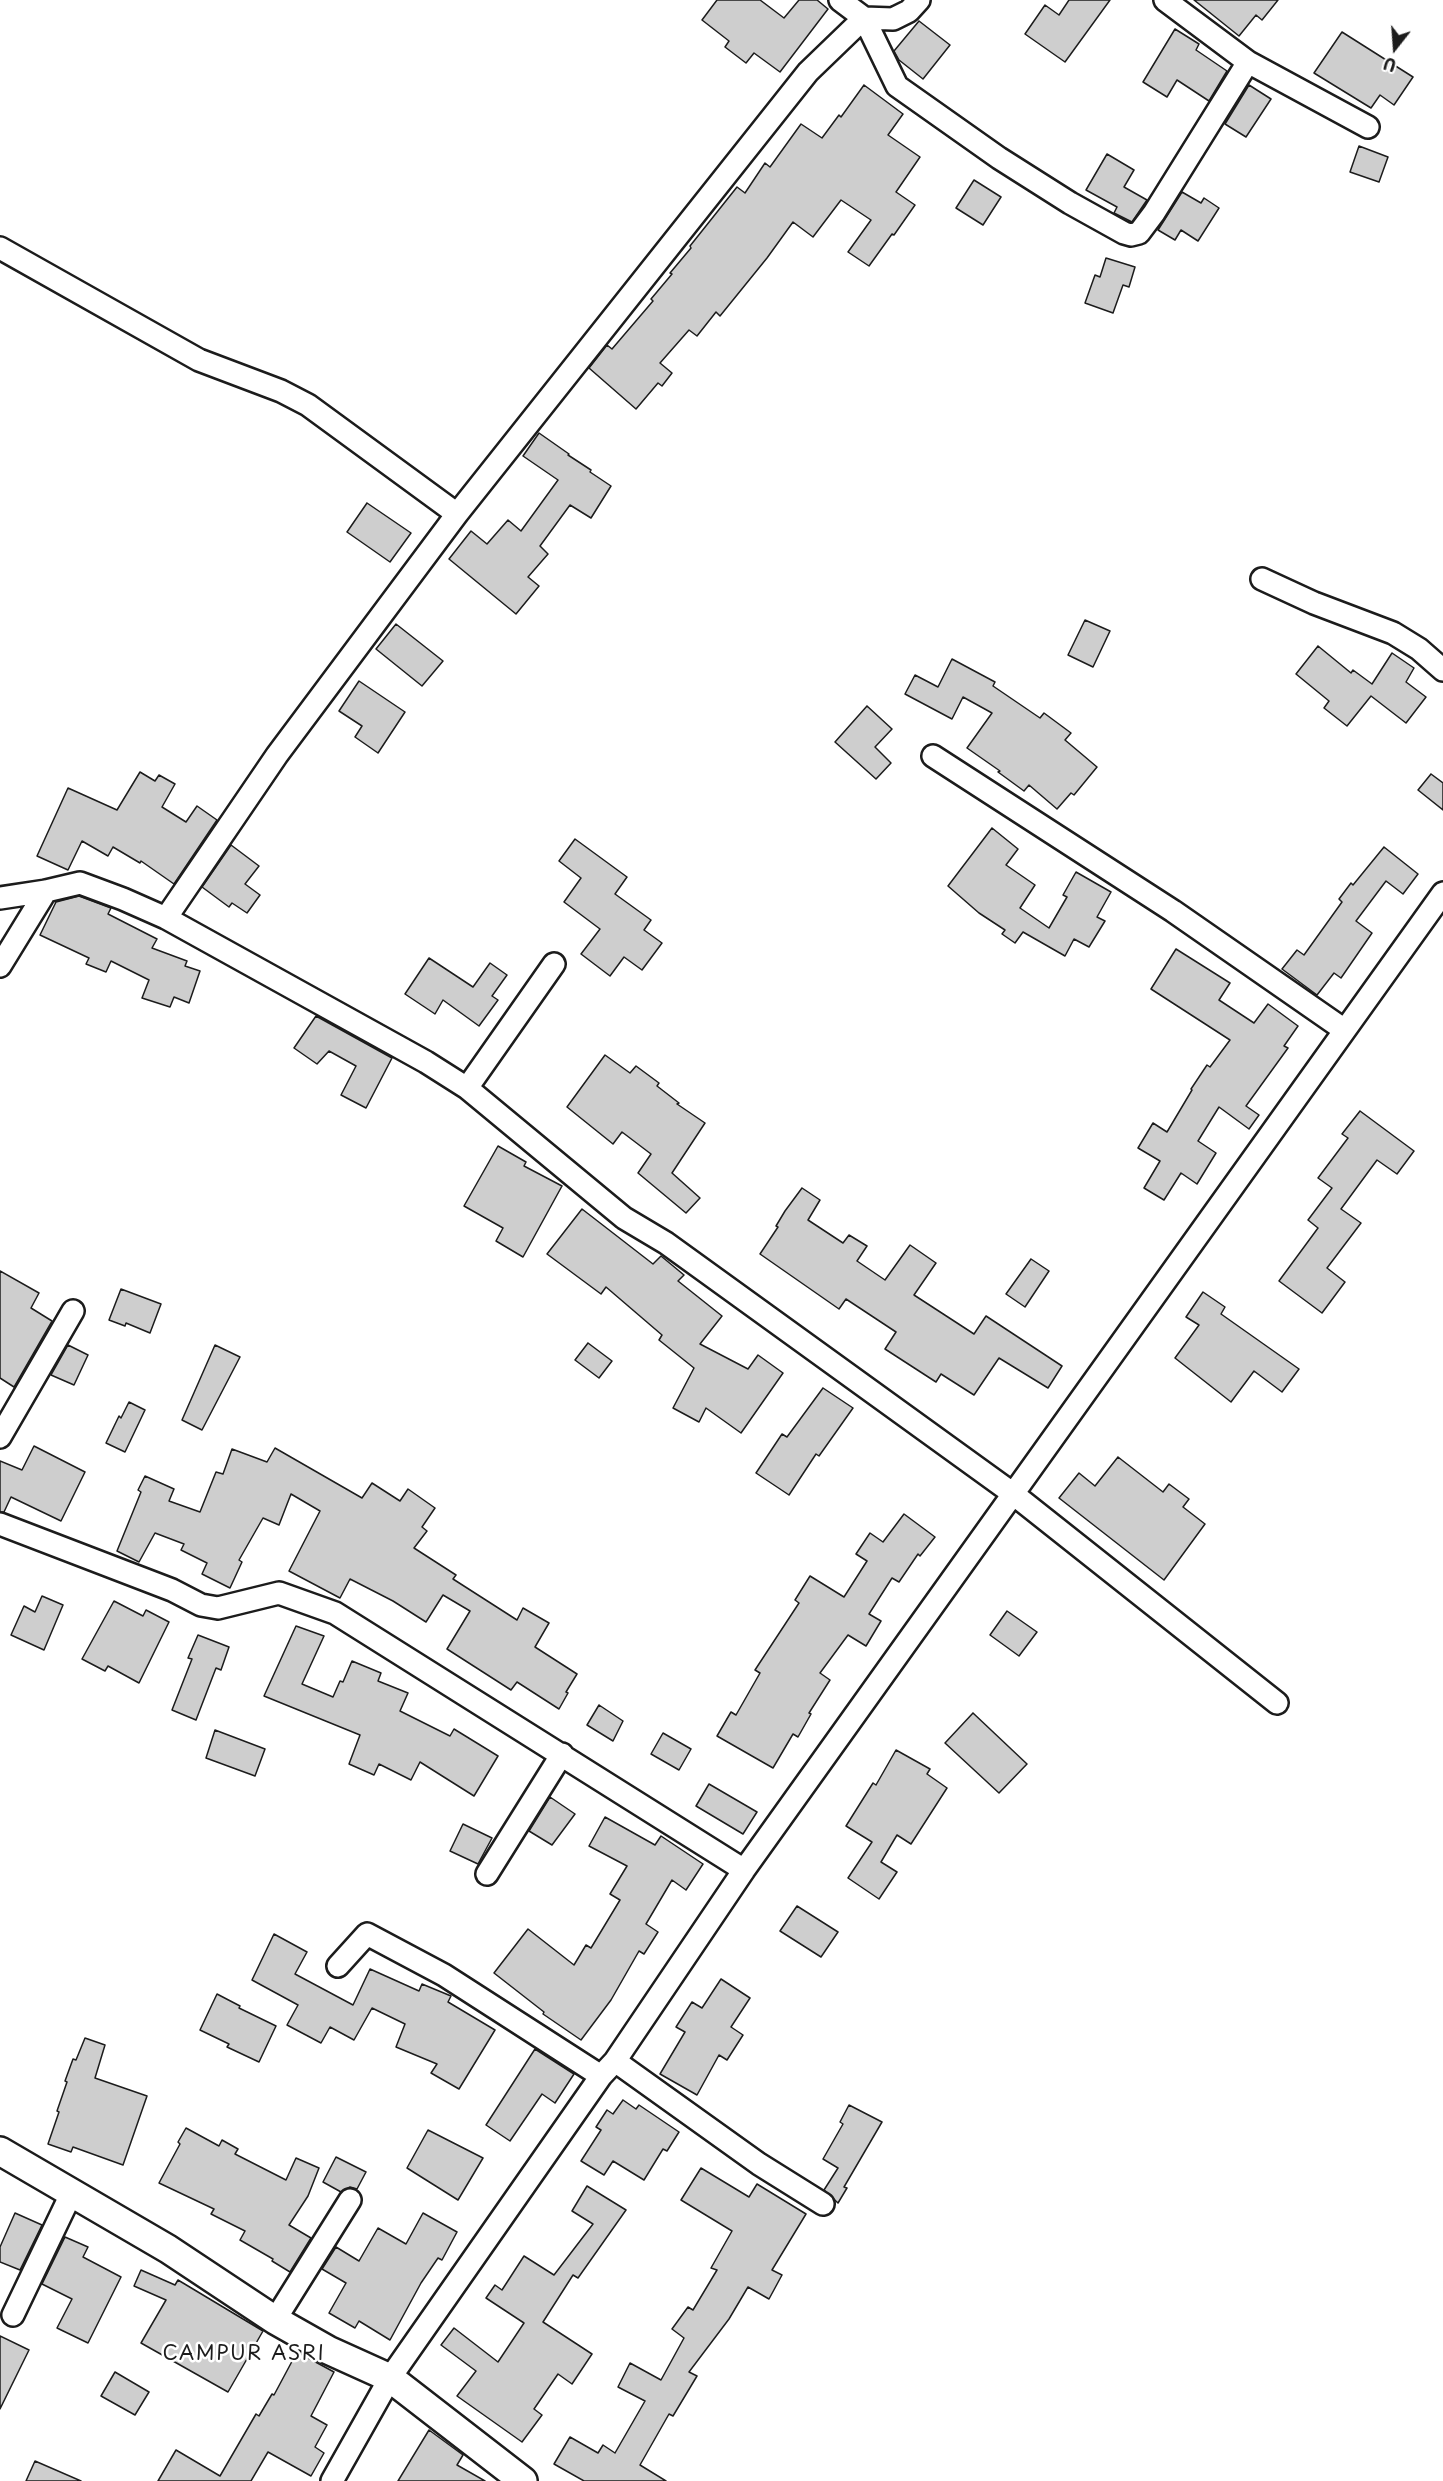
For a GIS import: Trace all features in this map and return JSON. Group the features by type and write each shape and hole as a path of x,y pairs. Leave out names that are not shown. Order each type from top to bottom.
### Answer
{"main road":[{"path":"0,2151 168,2249 275,2320 328,2350 390,2378 523,2481"}],"street":[{"path":"840,0 864,18 897,86 1009,165 1088,213 1131,235 1139,233 1154,213 1248,62"},
{"path":"166,918 277,755 457,514 808,72 864,18 893,19 909,11 919,0"},
{"path":"1165,0 1248,62 1368,128"},
{"path":"0,248 199,360 280,391 308,405 457,514"},
{"path":"1262,579 1314,603 1393,633 1419,650 1443,670"},
{"path":"933,756 1173,911 1343,1029"},
{"path":"0,898 80,883 123,898 166,918 362,1026 467,1088 624,1218 676,1250 1012,1493 1276,1703"},
{"path":"0,966 46,891"},
{"path":"332,2481 390,2378 608,2069 744,1870 1443,892"},
{"path":"467,1088 554,964"},
{"path":"0,1437 73,1311"},
{"path":"0,1524 172,1590 201,1605 218,1608 279,1593 335,1613 744,1870"},
{"path":"487,1874 562,1754"},
{"path":"338,1966 367,1934 444,1975 608,2069 823,2204"},
{"path":"13,2315 72,2192"},
{"path":"275,2320 350,2199"}],"building":[{"path":"717,0 760,0 784,18 799,0 817,0 828,9 780,72 754,53 746,63 725,47 729,41 702,20"},
{"path":"1069,0 1110,0 1065,62 1025,34 1045,5 1059,15"},
{"path":"1194,0 1278,0 1262,20 1256,15 1239,36"},
{"path":"919,21 950,45 923,79 899,60 894,51"},
{"path":"1175,29 1199,44 1196,50 1227,71 1209,101 1177,80 1167,97 1143,82"},
{"path":"1342,32 1413,77 1394,105 1380,95 1371,108 1314,73"},
{"path":"864,85 903,114 888,135 920,157 896,192 915,205 894,235 892,234 869,266 848,252 871,220 841,200 813,237 793,222 720,316 716,312 697,336 689,330 660,363 672,373 662,386 658,383 636,409 589,368 607,345 612,349 653,301 651,299 672,274 670,273 737,187 745,193 765,163 770,167 801,124 822,138 839,115 841,117"},
{"path":"1249,85 1271,99 1246,137 1225,124"},
{"path":"1359,146 1388,157 1379,182 1350,172"},
{"path":"1107,154 1134,170 1124,187 1147,200 1132,222 1114,213 1117,207 1086,190"},
{"path":"974,180 1001,197 983,225 956,208"},
{"path":"1182,192 1201,203 1204,198 1219,208 1198,241 1181,230 1175,240 1158,230"},
{"path":"1106,258 1135,267 1129,287 1123,285 1113,313 1085,303 1095,275 1100,277"},
{"path":"539,433 611,486 591,518 570,505 540,546 548,554 528,577 539,586 516,614 449,559 471,531 487,544 508,520 521,531 558,480 523,456"},
{"path":"367,503 411,533 390,562 347,532"},
{"path":"1085,620 1110,631 1093,667 1068,655"},
{"path":"396,624 443,661 422,686 376,649"},
{"path":"1318,646 1351,673 1353,670 1372,684 1392,653 1414,668 1406,682 1426,697 1406,723 1371,696 1347,726 1324,708 1329,701 1296,674"},
{"path":"952,659 995,682 993,686 1040,718 1044,713 1071,733 1065,740 1097,767 1074,795 1071,793 1057,809 1029,785 1024,791 967,748 992,713 963,697 952,719 905,694 915,675 938,687"},
{"path":"359,681 405,712 378,753 355,737 362,726 339,711"},
{"path":"867,706 892,729 875,747 891,763 876,779 835,742"},
{"path":"140,772 155,781 159,775 175,784 162,807 186,822 197,806 217,820 174,884 141,861 140,863 113,847 108,856 82,841 68,870 37,856 68,788 117,810"},
{"path":"1431,774 1443,783 1443,810 1418,790"},
{"path":"992,828 1018,849 1006,865 1035,885 1020,908 1049,928 1067,897 1063,895 1076,872 1111,892 1097,917 1105,921 1089,947 1074,939 1065,956 1023,932 1015,943 1002,934 1005,930 979,913 948,886"},
{"path":"575,839 627,877 615,894 651,920 644,930 662,943 642,970 624,957 610,976 581,954 600,929 564,902 581,878 559,861"},
{"path":"231,845 259,866 245,884 260,895 247,913 232,903 229,907 202,887"},
{"path":"1384,847 1418,874 1403,894 1386,881 1356,921 1372,933 1341,978 1334,973 1317,995 1282,969 1297,950 1304,955 1342,902 1339,899"},
{"path":"79,896 111,908 108,914 157,939 152,948 187,961 185,966 200,971 189,1003 174,997 170,1007 142,998 149,980 111,961 106,972 86,964 89,958 40,935 56,902"},
{"path":"1176,949 1230,983 1219,1000 1254,1023 1268,1004 1298,1026 1284,1046 1288,1048 1246,1106 1259,1115 1249,1129 1219,1107 1198,1141 1216,1153 1197,1184 1181,1173 1164,1200 1144,1188 1160,1161 1138,1148 1153,1123 1167,1132 1207,1065 1210,1067 1230,1040 1151,989"},
{"path":"429,958 473,987 490,963 507,975 492,996 498,1000 479,1026 443,1000 435,1014 405,994"},
{"path":"316,1016 392,1058 366,1108 341,1095 356,1066 329,1051 317,1064 294,1048"},
{"path":"605,1055 630,1073 636,1066 659,1083 657,1086 679,1103 677,1104 705,1123 672,1173 700,1198 686,1213 638,1173 651,1154 622,1132 613,1144 567,1107"},
{"path":"1360,1111 1414,1151 1397,1174 1377,1160 1341,1209 1361,1223 1327,1268 1345,1282 1322,1313 1279,1281 1318,1228 1308,1220 1332,1188 1318,1178 1348,1138 1342,1134"},
{"path":"498,1146 526,1162 524,1166 562,1186 523,1257 496,1241 503,1228 464,1206"},
{"path":"802,1188 820,1200 808,1220 843,1243 849,1235 867,1246 857,1261 885,1280 910,1245 936,1263 914,1295 974,1334 986,1316 1062,1366 1048,1388 999,1358 974,1395 941,1374 936,1382 885,1349 896,1332 846,1299 839,1309 760,1254 778,1227 776,1226 785,1211"},
{"path":"582,1209 653,1264 661,1256 684,1275 678,1281 722,1316 700,1344 748,1369 758,1355 783,1373 741,1433 706,1408 699,1422 673,1408 694,1368 659,1340 662,1335 606,1287 601,1294 547,1254"},
{"path":"1031,1259 1049,1271 1025,1307 1006,1294"},
{"path":"0,1271 39,1293 31,1308 52,1321 14,1387 0,1378"},
{"path":"121,1289 161,1304 150,1333 126,1323 125,1326 109,1320"},
{"path":"1203,1292 1225,1307 1221,1314 1299,1369 1282,1392 1254,1371 1231,1402 1175,1358 1199,1325 1186,1317"},
{"path":"588,1343 612,1361 599,1378 575,1360"},
{"path":"68,1345 88,1355 74,1385 51,1375"},
{"path":"215,1345 240,1357 202,1430 182,1420"},
{"path":"823,1388 853,1408 819,1456 816,1454 789,1495 756,1473 782,1434 787,1437"},
{"path":"129,1402 145,1410 125,1452 106,1443 119,1416 121,1418"},
{"path":"34,1446 85,1472 61,1521 11,1497 4,1512 0,1512 0,1461 22,1470"},
{"path":"275,1448 362,1498 372,1483 400,1501 408,1489 435,1508 422,1527 427,1531 414,1548 456,1575 453,1579 517,1620 523,1608 549,1623 535,1647 577,1674 559,1709 517,1682 511,1690 447,1649 470,1611 443,1595 426,1622 393,1601 350,1579 340,1598 289,1571 320,1511 291,1494 279,1525 263,1518 239,1560 242,1562 230,1588 202,1574 207,1563 181,1550 184,1544 155,1533 139,1562 117,1551 141,1492 138,1490 145,1476 174,1489 169,1501 200,1512 216,1472 223,1474 232,1449 267,1462"},
{"path":"1118,1457 1163,1492 1169,1484 1189,1499 1183,1507 1205,1524 1164,1580 1059,1498 1079,1473 1095,1486"},
{"path":"904,1514 935,1537 920,1556 918,1554 899,1582 892,1578 869,1614 881,1621 866,1646 848,1635 820,1673 830,1680 809,1713 811,1714 798,1737 793,1734 773,1768 717,1736 731,1712 736,1715 760,1673 755,1670 799,1603 795,1600 810,1576 844,1597 867,1561 856,1554 870,1533 883,1542"},
{"path":"42,1596 63,1605 44,1650 11,1635 24,1606 35,1612"},
{"path":"114,1601 143,1616 146,1610 169,1622 139,1683 108,1666 105,1671 82,1659"},
{"path":"1007,1611 1037,1632 1019,1656 990,1635"},
{"path":"296,1626 324,1636 302,1684 333,1697 340,1681 343,1682 352,1661 381,1673 378,1681 408,1693 400,1711 450,1736 454,1729 498,1756 474,1796 420,1762 411,1780 379,1764 374,1775 349,1764 360,1735 264,1696"},
{"path":"198,1635 229,1647 221,1670 216,1668 196,1720 172,1710 192,1659 188,1658"},
{"path":"599,1705 623,1721 613,1741 587,1725"},
{"path":"973,1713 1027,1764 999,1793 945,1743"},
{"path":"215,1730 265,1749 255,1776 206,1758"},
{"path":"663,1733 691,1749 679,1770 651,1754"},
{"path":"896,1750 930,1769 927,1774 947,1788 911,1844 897,1835 881,1862 897,1872 879,1899 848,1878 872,1842 846,1826 873,1783 876,1785"},
{"path":"709,1784 757,1812 743,1834 696,1806"},
{"path":"550,1797 575,1814 552,1845 529,1831"},
{"path":"605,1817 655,1845 661,1836 703,1864 686,1890 672,1880 646,1924 658,1932 644,1954 639,1951 611,2000 581,2040 543,2014 544,2012 494,1973 528,1929 574,1965 586,1945 591,1948 620,1900 610,1894 627,1866 589,1846"},
{"path":"463,1824 492,1838 478,1864 450,1851"},
{"path":"797,1906 838,1932 821,1957 780,1931"},
{"path":"274,1934 307,1952 295,1974 353,2005 370,1969 419,1991 422,1984 451,1996 448,2002 495,2030 459,2089 431,2073 437,2064 396,2047 405,2024 372,2008 354,2040 330,2027 321,2043 287,2025 298,2005 252,1980"},
{"path":"721,1979 750,1998 731,2027 743,2035 727,2060 719,2055 697,2095 660,2074 685,2032 676,2027 692,2002 702,2008"},
{"path":"217,1994 240,2006 239,2008 276,2026 259,2062 227,2047 229,2044 200,2030"},
{"path":"85,2038 105,2045 95,2078 147,2096 123,2165 73,2147 71,2152 48,2144 59,2112 57,2111 67,2082 65,2081 73,2059 76,2060"},
{"path":"535,2049 574,2074 555,2103 542,2094 510,2141 486,2125"},
{"path":"623,2100 636,2109 639,2105 679,2132 667,2151 663,2149 644,2180 613,2161 604,2175 581,2161 601,2130 596,2127 607,2110 613,2114"},
{"path":"849,2105 882,2122 844,2187 847,2188 838,2203 824,2190 838,2168 823,2159 843,2124 840,2122"},
{"path":"186,2128 219,2146 222,2140 238,2149 235,2154 286,2180 296,2158 319,2168 308,2196 289,2225 311,2238 290,2272 240,2240 245,2231 211,2214 214,2209 159,2183"},
{"path":"428,2130 483,2158 458,2200 407,2168"},
{"path":"336,2157 366,2172 357,2189 350,2187 341,2192 323,2182"},
{"path":"701,2168 749,2197 757,2184 806,2214 772,2270 782,2275 769,2299 748,2287 729,2319 689,2372 697,2376 673,2416 669,2414 640,2465 666,2481 584,2481 554,2464 570,2437 598,2453 603,2445 615,2453 645,2401 618,2387 630,2363 661,2380 684,2338 672,2329 688,2307 693,2310 717,2270 711,2268 732,2231 681,2200"},
{"path":"587,2186 626,2210 578,2278 573,2275 543,2322 592,2354 572,2384 558,2374 534,2409 542,2415 522,2442 457,2396 476,2371 441,2345 454,2328 498,2362 524,2323 486,2298 495,2285 502,2290 524,2256 554,2275 593,2224 572,2211"},
{"path":"15,2213 42,2225 20,2270 0,2262 0,2247"},
{"path":"423,2213 457,2232 442,2260 438,2258 421,2283 390,2340 359,2321 355,2328 329,2313 346,2283 322,2269 336,2247 359,2261 378,2228 406,2244"},
{"path":"65,2237 88,2247 83,2257 121,2277 88,2343 57,2328 72,2299 42,2284"},
{"path":"141,2270 175,2285 178,2280 263,2331 228,2392 141,2343 166,2300 134,2286"},
{"path":"0,2336 29,2350 0,2409"},
{"path":"297,2352 334,2372 311,2416 327,2425 315,2447 324,2453 311,2476 268,2452 251,2481 158,2481 176,2450 220,2476 256,2414 259,2416 272,2394 274,2395"},
{"path":"115,2372 149,2392 135,2415 101,2396"},
{"path":"429,2430 463,2455 457,2465 485,2481 398,2481"},
{"path":"35,2461 81,2481 26,2481"}],"district":[{"name":"CAMPUR ASRI","path":"244,2354"}]}
